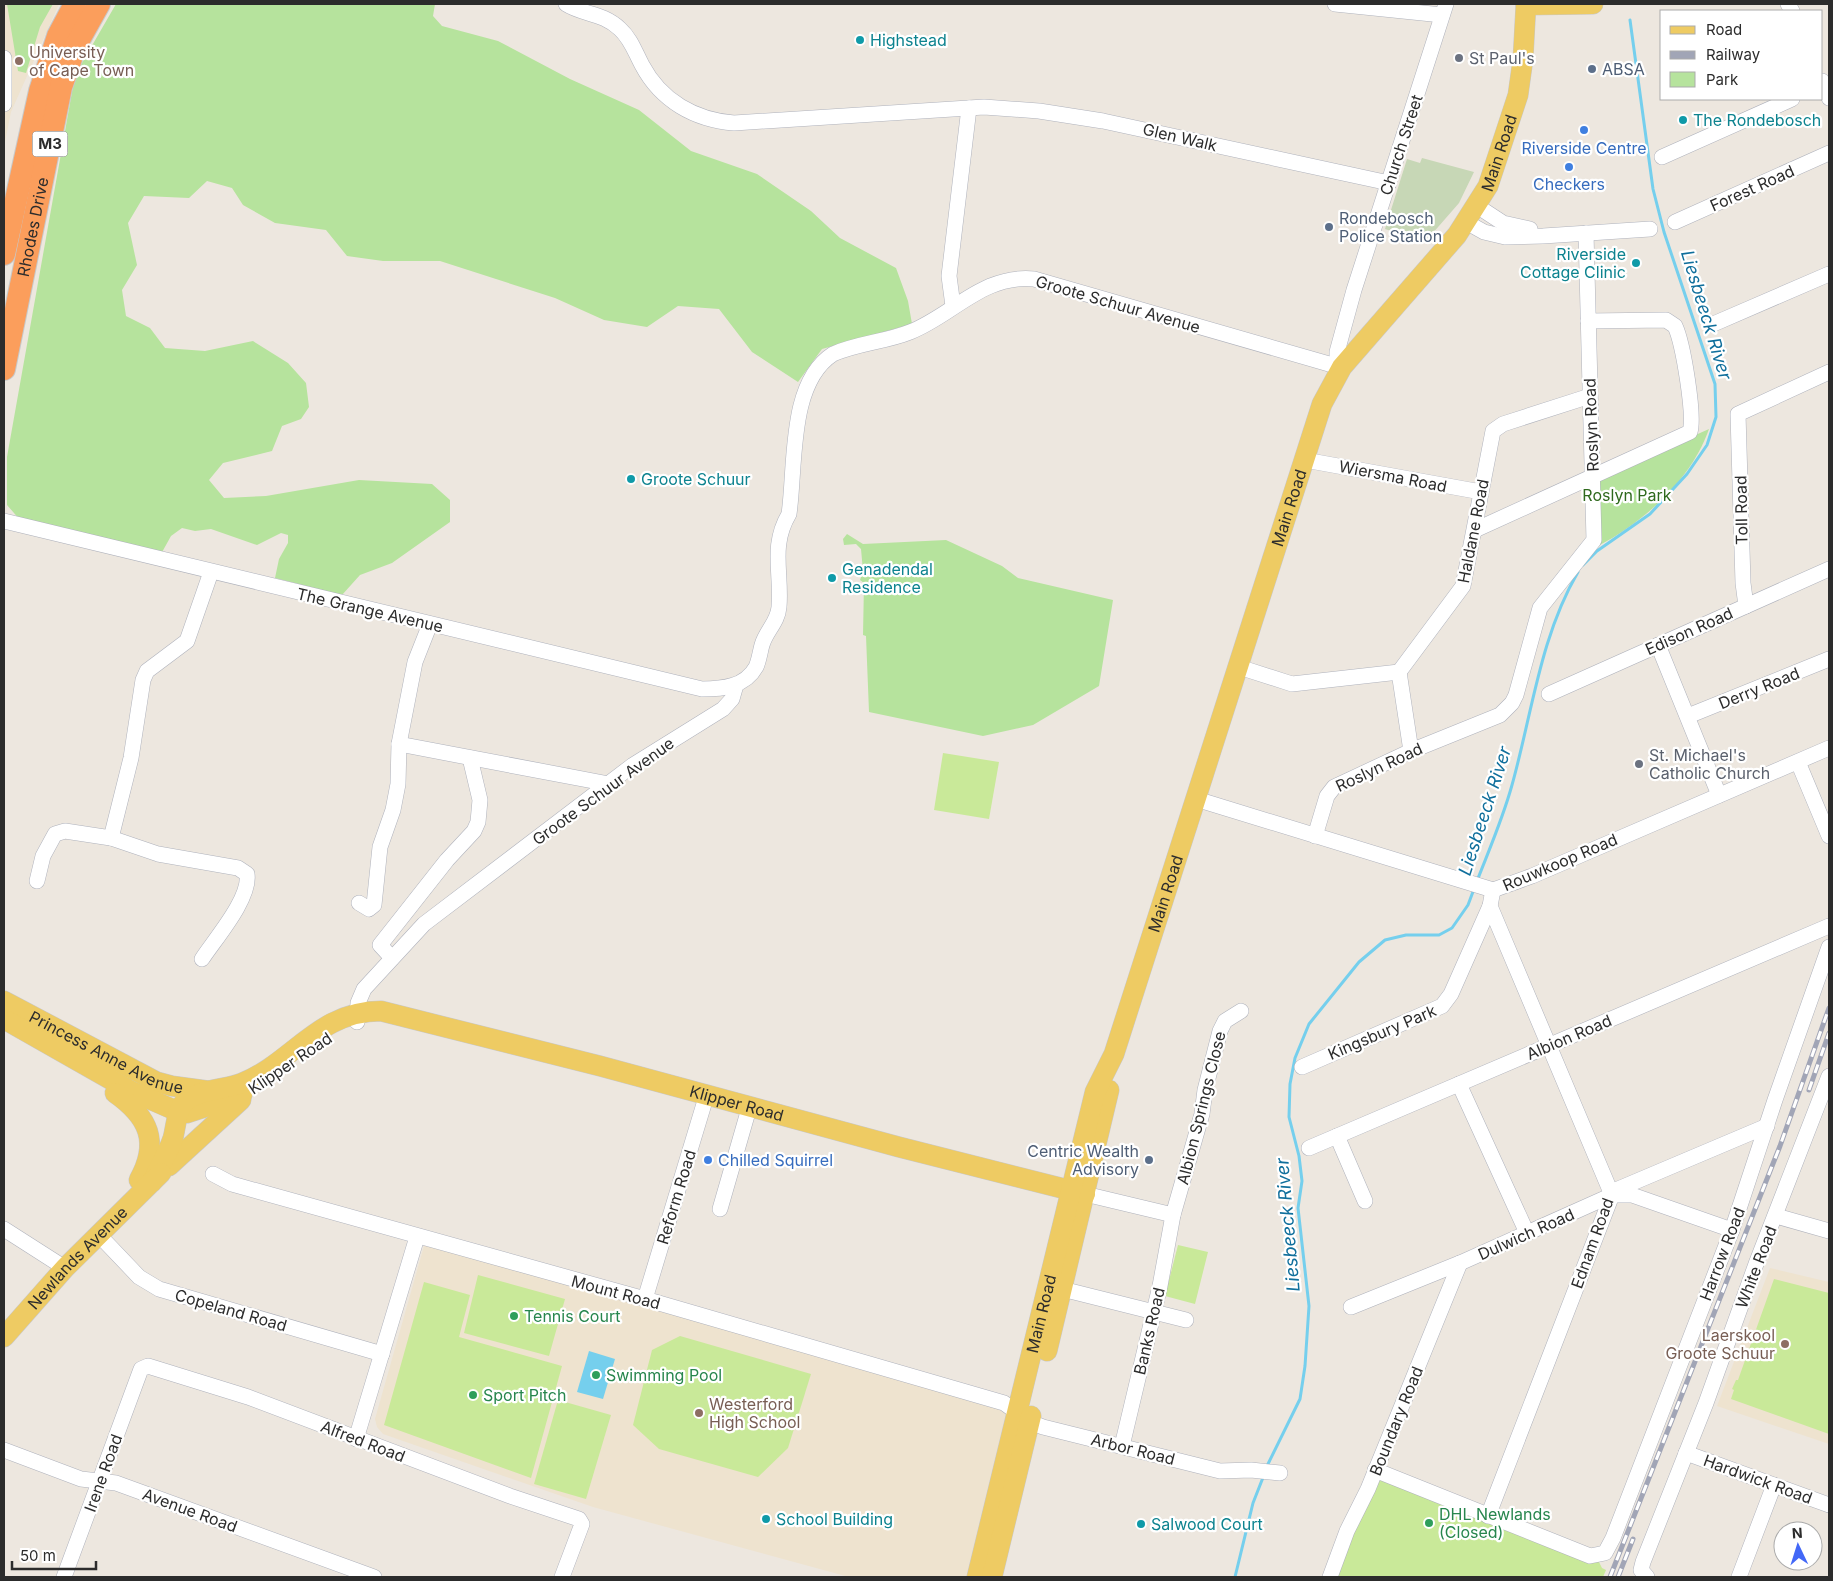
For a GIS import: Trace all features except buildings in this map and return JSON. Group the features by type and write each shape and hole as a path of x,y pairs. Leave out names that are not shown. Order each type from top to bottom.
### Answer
{"highway":[{"path":"40,91 41,56 64,4"},
{"name":"Rhodes Drive","path":"4,254 40,91 58,36 75,4"},
{"name":"Rhodes Drive","path":"4,369 61,87 75,46 99,4"}],"main road":[{"path":"1526,4 1593,4"},
{"name":"Main Road","path":"992,1577 1024,1417 1078,1192 1108,1096 1114,1054 1322,404 1336,370 1472,214 1488,186 1518,95 1523,59 1526,4"},
{"name":"Princess Anne Avenue","path":"4,1001 157,1082 172,1086 213,1091"},
{"name":"Klipper Road","path":"183,1110 192,1097 252,1078 318,1030 335,1020 402,1015 750,1105 899,1147 1078,1192"},
{"name":"Klipper Road","path":"183,1110 236,1098 256,1087 357,1017"},
{"name":"Princess Anne Avenue","path":"4,1020 148,1100 183,1110"},
{"path":"69,1036 106,1066 183,1110"},
{"path":"80,1062 92,1076 136,1110 147,1128 150,1146 149,1160 120,1212"},
{"path":"169,1166 256,1087"},
{"name":"Newlands Avenue","path":"4,1337 120,1212 169,1166 182,1139 183,1110"},
{"name":"Newlands Avenue","path":"152,1182 169,1148 183,1110"},
{"name":"Main Road","path":"978,1577 1062,1289 1078,1192"}],"street":[{"name":"Glen Walk","path":"566,4 598,15 622,30 634,47 650,78 676,104 701,118 734,124 969,108 1013,108 1102,121 1389,183"},
{"path":"1335,4 1444,9"},
{"name":"Church Street","path":"1336,370 1338,344 1444,9"},
{"path":"4,58 4,104"},
{"path":"1662,157 1790,100"},
{"path":"953,306 948,276 969,108"},
{"name":"Forest Road","path":"1675,222 1829,153"},
{"path":"1472,214 1511,226 1568,234 1650,229"},
{"name":"Roslyn Road","path":"1315,836 1327,796 1334,787 1411,751 1500,715 1512,704 1540,608 1594,540 1586,233"},
{"path":"1711,325 1829,274"},
{"name":"Groote Schuur Avenue","path":"357,1017 358,1002 364,989 424,924 640,761 723,709 732,699 736,685 756,667 762,644 776,620 779,608 778,545 781,528 789,514 797,428 802,404 811,377 824,360 833,354 910,332 1000,281 1013,278 1034,279 1336,370"},
{"path":"1475,530 1688,434 1691,430 1688,386 1675,326 1666,320 1588,322"},
{"name":"Toll Road","path":"1746,606 1743,583 1738,414 1829,372"},
{"name":"Haldane Road","path":"1399,672 1460,592 1475,530 1490,436 1496,427 1590,396"},
{"name":"Wiersma Road","path":"1305,460 1481,492"},
{"name":"The Grange Avenue","path":"4,521 560,657 702,689 725,688 736,685"},
{"name":"Edison Road","path":"1549,694 1829,568"},
{"path":"111,838 132,758 143,680 147,671 187,641 211,572"},
{"path":"359,903 369,909 374,905 380,846 393,810 398,784 399,744 415,662 430,624"},
{"path":"1658,645 1719,795"},
{"name":"Derry Road","path":"1688,716 1829,659"},
{"path":"1238,667 1283,682 1300,684 1399,672 1411,751"},
{"path":"399,744 609,784"},
{"name":"Rouwkoop Road","path":"1482,886 1532,876 1829,748"},
{"path":"392,958 380,945 447,860 474,831 478,822 480,800 470,758"},
{"path":"1798,762 1829,836"},
{"path":"1196,799 1482,886 1490,906"},
{"path":"37,881 43,856 55,834 65,831 111,838 158,854 238,868 247,874 242,898 202,959"},
{"name":"Ednam Road","path":"1488,1516 1612,1193 1490,906"},
{"name":"Kingsbury Park","path":"1302,1067 1442,1006 1451,994 1490,906"},
{"name":"Albion Road","path":"1309,1148 1829,926"},
{"name":"Harrow Road","path":"1488,1516 1590,1556 1602,1555 1613,1538 1732,1230 1829,947"},
{"name":"Albion Springs Close","path":"1173,1215 1202,1114 1207,1078 1221,1027 1229,1016 1241,1011"},
{"name":"White Road","path":"1644,1574 1652,1536 1686,1453 1776,1216 1824,1104 1829,1076"},
{"path":"1459,1084 1527,1233"},
{"name":"Reform Road","path":"645,1299 707,1094"},
{"path":"720,1209 750,1105"},
{"path":"1612,1193 1767,1126"},
{"path":"1337,1136 1365,1202"},
{"name":"Mount Road","path":"213,1174 232,1184 645,1299 1004,1403 1024,1417"},
{"path":"1078,1192 1173,1215"},
{"name":"Dulwich Road","path":"1351,1307 1460,1263 1612,1193 1632,1195 1732,1230"},
{"name":"Banks Road","path":"1122,1446 1154,1312 1173,1215"},
{"path":"1776,1216 1829,1231"},
{"path":"4,1229 66,1268"},
{"name":"Copeland Road","path":"99,1235 139,1277 160,1289 382,1354"},
{"path":"356,1439 417,1237"},
{"name":"Boundary Road","path":"1330,1577 1460,1263"},
{"path":"1062,1289 1186,1320"},
{"name":"Alfred Road","path":"141,1369 150,1366 248,1397 510,1496 576,1517 582,1524 562,1577"},
{"name":"Irene Road","path":"64,1577 141,1369"},
{"name":"Arbor Road","path":"1024,1417 1220,1472 1251,1470 1280,1473"},
{"name":"Avenue Road","path":"4,1450 81,1479 116,1483 374,1577"},
{"name":"Hardwick Road","path":"1686,1453 1829,1505"},
{"path":"1375,1470 1488,1516"},
{"path":"1739,1577 1774,1485"}],"shaded area":[{"name":"University of Cape Town","path":"4,4 59,4 11,112 4,147"},
{"name":"Westerford High School","path":"430,1243 1018,1399 1024,1407 967,1577 849,1577 593,1507 383,1434 377,1427 375,1419 424,1246"},
{"name":"Laerskool Groote Schuur","path":"1770,1268 1829,1282 1829,1444 1717,1406"}],"green space":[{"path":"7,4 53,4 40,27 26,73 18,71"},
{"path":"116,4 435,4 433,16 442,26 498,41 570,79 639,110 691,151 757,174 811,211 840,238 896,268 908,301 912,324 822,349 798,382 752,352 719,309 678,306 647,327 604,320 555,298 440,261 383,261 347,256 326,230 275,223 243,205 232,188 207,181 189,198 144,196 128,223 137,265 122,290 126,316 150,328 165,348 205,351 253,341 288,363 306,383 309,407 301,419 282,426 272,451 223,463 209,480 224,498 266,496 359,480 432,484 450,500 450,522 392,563 360,575 342,595 275,578 279,559 288,543 288,535 281,533 257,545 211,529 195,531 182,528 171,536 161,554 21,521 7,505 7,457 75,75"},
{"path":"1422,158 1474,172 1459,203 1425,242 1385,229 1407,159 1420,163"},
{"name":"Roslyn Park","path":"1709,429 1691,465 1664,497 1633,524 1598,546 1597,479"},
{"path":"847,534 863,544 946,540 1002,566 1018,578 1113,600 1099,686 1033,725 983,736 869,712 866,636 863,635 864,583 860,580 863,571 861,549 856,544 844,545 843,539"},
{"path":"943,753 999,762 989,819 934,810"},
{"path":"1178,1245 1208,1252 1195,1304 1165,1296"},
{"name":"Tennis Court","path":"478,1275 565,1299 549,1356 464,1333"},
{"name":"Laerskool Groote Schuur","path":"1774,1279 1829,1293 1829,1434 1731,1399 1734,1390 1732,1389 1736,1380 1738,1380"},
{"name":"Sport Pitch","path":"424,1282 470,1295 459,1337 562,1366 531,1478 384,1425"},
{"path":"680,1336 811,1374 788,1448 758,1477 659,1449 633,1425 652,1350"},
{"path":"558,1400 611,1415 586,1499 534,1484"},
{"name":"DHL Newlands (Closed)","path":"1375,1470 1596,1556 1602,1568 1606,1570 1603,1577 1330,1577"}],"water":[{"name":"Swimming Pool","path":"589,1351 615,1359 603,1399 577,1392"}],"waterway":[{"name":"Liesbeeck River","path":"1583,565 1597,551 1650,514 1687,474 1707,445 1716,417 1715,384 1664,232 1653,189 1630,20"},
{"name":"Liesbeeck River","path":"1477,881 1496,834 1508,797 1538,676 1554,623 1578,572"},
{"name":"Liesbeeck River","path":"1267,1466 1300,1399 1305,1366 1309,1306 1298,1208 1302,1181 1299,1156 1289,1117 1290,1084 1295,1058 1309,1024 1359,962 1385,940 1406,935 1439,935 1452,928 1468,905 1474,889"},
{"name":"Liesbeeck River","path":"1235,1577 1253,1503 1264,1475"}],"railway":[{"path":"1610,1577 1780,1146 1829,1008"},
{"path":"1809,1090 1829,1033"},
{"path":"1618,1577 1633,1539"}],"place":[{"name":"Highstead","path":"860,40"},
{"name":"St Paul's","path":"1459,58"},
{"name":"University of Cape Town","path":"19,61"},
{"name":"ABSA","path":"1592,69"},
{"name":"The Rondebosch","path":"1683,120"},
{"name":"Riverside Centre","path":"1584,130"},
{"name":"Checkers","path":"1569,167"},
{"name":"Rondebosch Police Station","path":"1329,227"},
{"name":"Riverside Cottage Clinic","path":"1636,263"},
{"name":"Groote Schuur","path":"631,479"},
{"name":"Genadendal Residence","path":"832,578"},
{"name":"St. Michael's Catholic Church","path":"1639,764"},
{"name":"Chilled Squirrel","path":"708,1160"},
{"name":"Centric Wealth Advisory","path":"1149,1160"},
{"name":"Tennis Court","path":"514,1316"},
{"name":"Laerskool Groote Schuur","path":"1785,1344"},
{"name":"Swimming Pool","path":"596,1375"},
{"name":"Sport Pitch","path":"473,1395"},
{"name":"Westerford High School","path":"699,1413"},
{"name":"School Building","path":"766,1519"},
{"name":"DHL Newlands (Closed)","path":"1429,1523"},
{"name":"Salwood Court","path":"1141,1524"}]}
